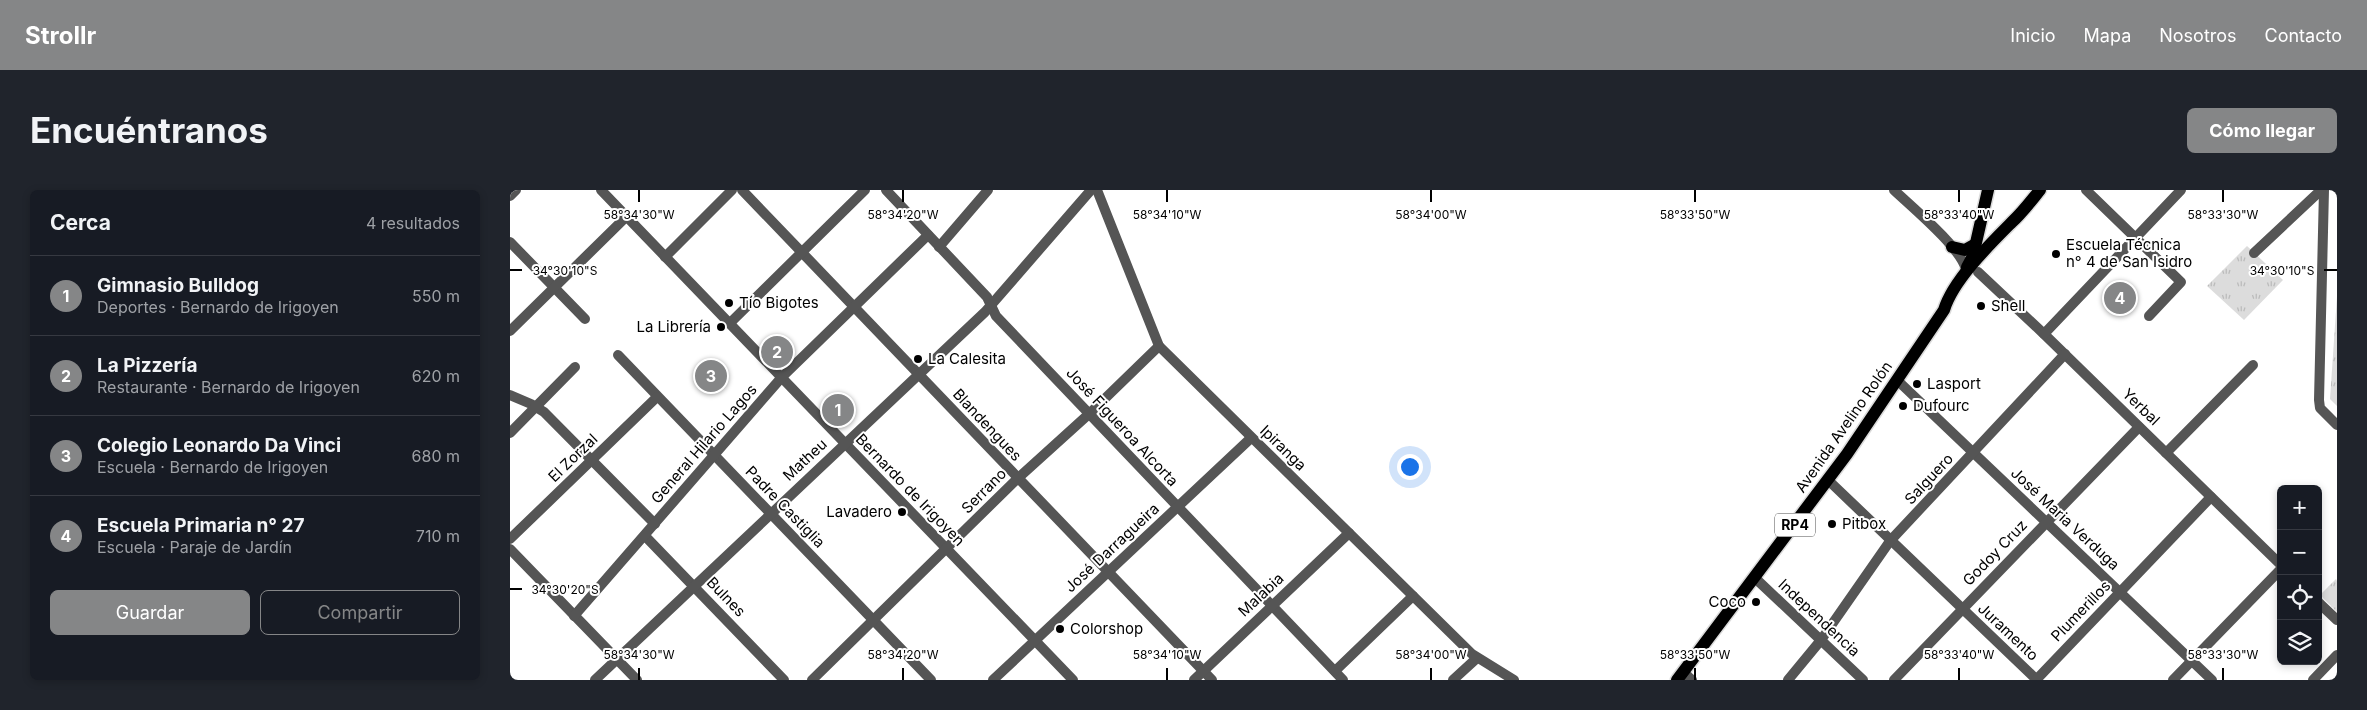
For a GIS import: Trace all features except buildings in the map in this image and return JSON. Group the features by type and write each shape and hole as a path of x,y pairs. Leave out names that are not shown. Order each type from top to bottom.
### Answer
{"main road":[{"path":"1969,274 1965,251 1988,190"},
{"path":"1965,251 1981,242 1994,190"},
{"name":"Avenida Avelino Rolón","path":"1944,310 1954,302 1969,274 1996,236 2012,223 2040,190"},
{"name":"Avenida Avelino Rolón","path":"1684,677 1828,480 1944,310 1948,298 2005,238 2012,223"},
{"path":"1986,224 1990,232 1996,236"}],"street":[{"path":"510,196 516,190"},
{"name":"Bernardo de Irigoyen","path":"601,190 1073,680"},
{"path":"665,257 732,190"},
{"name":"Blandengues","path":"742,190 1017,479 1212,680"},
{"path":"730,323 865,190"},
{"name":"José Figueroa Alcorta","path":"887,190 987,297 996,316 1343,680"},
{"path":"939,247 988,190"},
{"name":"Matheu","path":"595,680 991,305 1091,190"},
{"name":"Ipiranga","path":"1097,190 1159,346 1477,658 1514,680"},
{"path":"1894,190 1965,251"},
{"path":"2086,190 2136,236 2181,282 2149,316"},
{"path":"2044,334 2181,190"},
{"path":"2254,253 2322,190"},
{"path":"2322,190 2319,400 2320,408 2337,425"},
{"path":"510,330 627,216"},
{"name":"General Hilario Lagos","path":"574,616 646,536 782,377 928,235"},
{"path":"510,242 585,319"},
{"name":"Yerbal","path":"1969,274 2044,334 2277,561"},
{"name":"Serrano","path":"812,680 1017,479 1090,413 1159,346"},
{"name":"Salguero","path":"1788,680 1821,640 1890,541 2065,354"},
{"name":"Padre Castiglia","path":"625,358 657,397 931,680"},
{"path":"2166,453 2253,365"},
{"path":"510,433 575,367"},
{"name":"José Maria Verduga","path":"1897,380 2212,680"},
{"path":"510,395 536,406 655,524"},
{"name":"El Zorzal","path":"510,539 657,397"},
{"name":"Godoy Cruz","path":"1894,680 2139,427"},
{"name":"José Darragueira","path":"993,680 1251,438"},
{"name":"Juramento","path":"1828,480 2036,680"},
{"name":"Plumerillos","path":"2036,680 2211,497"},
{"name":"Malabia","path":"1194,680 1349,533"},
{"name":"Bulnes","path":"646,536 784,680"},
{"path":"510,549 637,680"},
{"path":"2174,680 2277,573"},
{"name":"Independencia","path":"1755,578 1863,680"},
{"path":"1335,671 1413,596"},
{"path":"2322,606 2337,620"},
{"path":"2313,680 2337,655"},
{"path":"1453,680 1477,658"}],"green space":[{"path":"2247,246 2283,280 2244,320 2207,286"},
{"path":"2337,296 2337,406 2330,399"},
{"path":"2336,579 2337,612 2322,597 2322,593"}],"place":[{"name":"Escuela Técnica n° 4 de San Isidro","path":"2056,254"},
{"name":"Escuela Primaria n° 27","path":"2120,298"},
{"name":"Tío Bigotes","path":"729,303"},
{"name":"Shell","path":"1981,306"},
{"name":"La Librería","path":"721,327"},
{"name":"La Pizzería","path":"777,352"},
{"name":"La Calesita","path":"918,359"},
{"name":"Colegio Leonardo Da Vinci","path":"711,376"},
{"name":"Lasport","path":"1917,384"},
{"name":"Dufourc","path":"1903,406"},
{"name":"Gimnasio Bulldog","path":"838,410"},
{"name":"Lavadero","path":"902,512"},
{"name":"Pitbox","path":"1832,524"},
{"name":"Coco","path":"1756,602"},
{"name":"Colorshop","path":"1060,629"}]}
